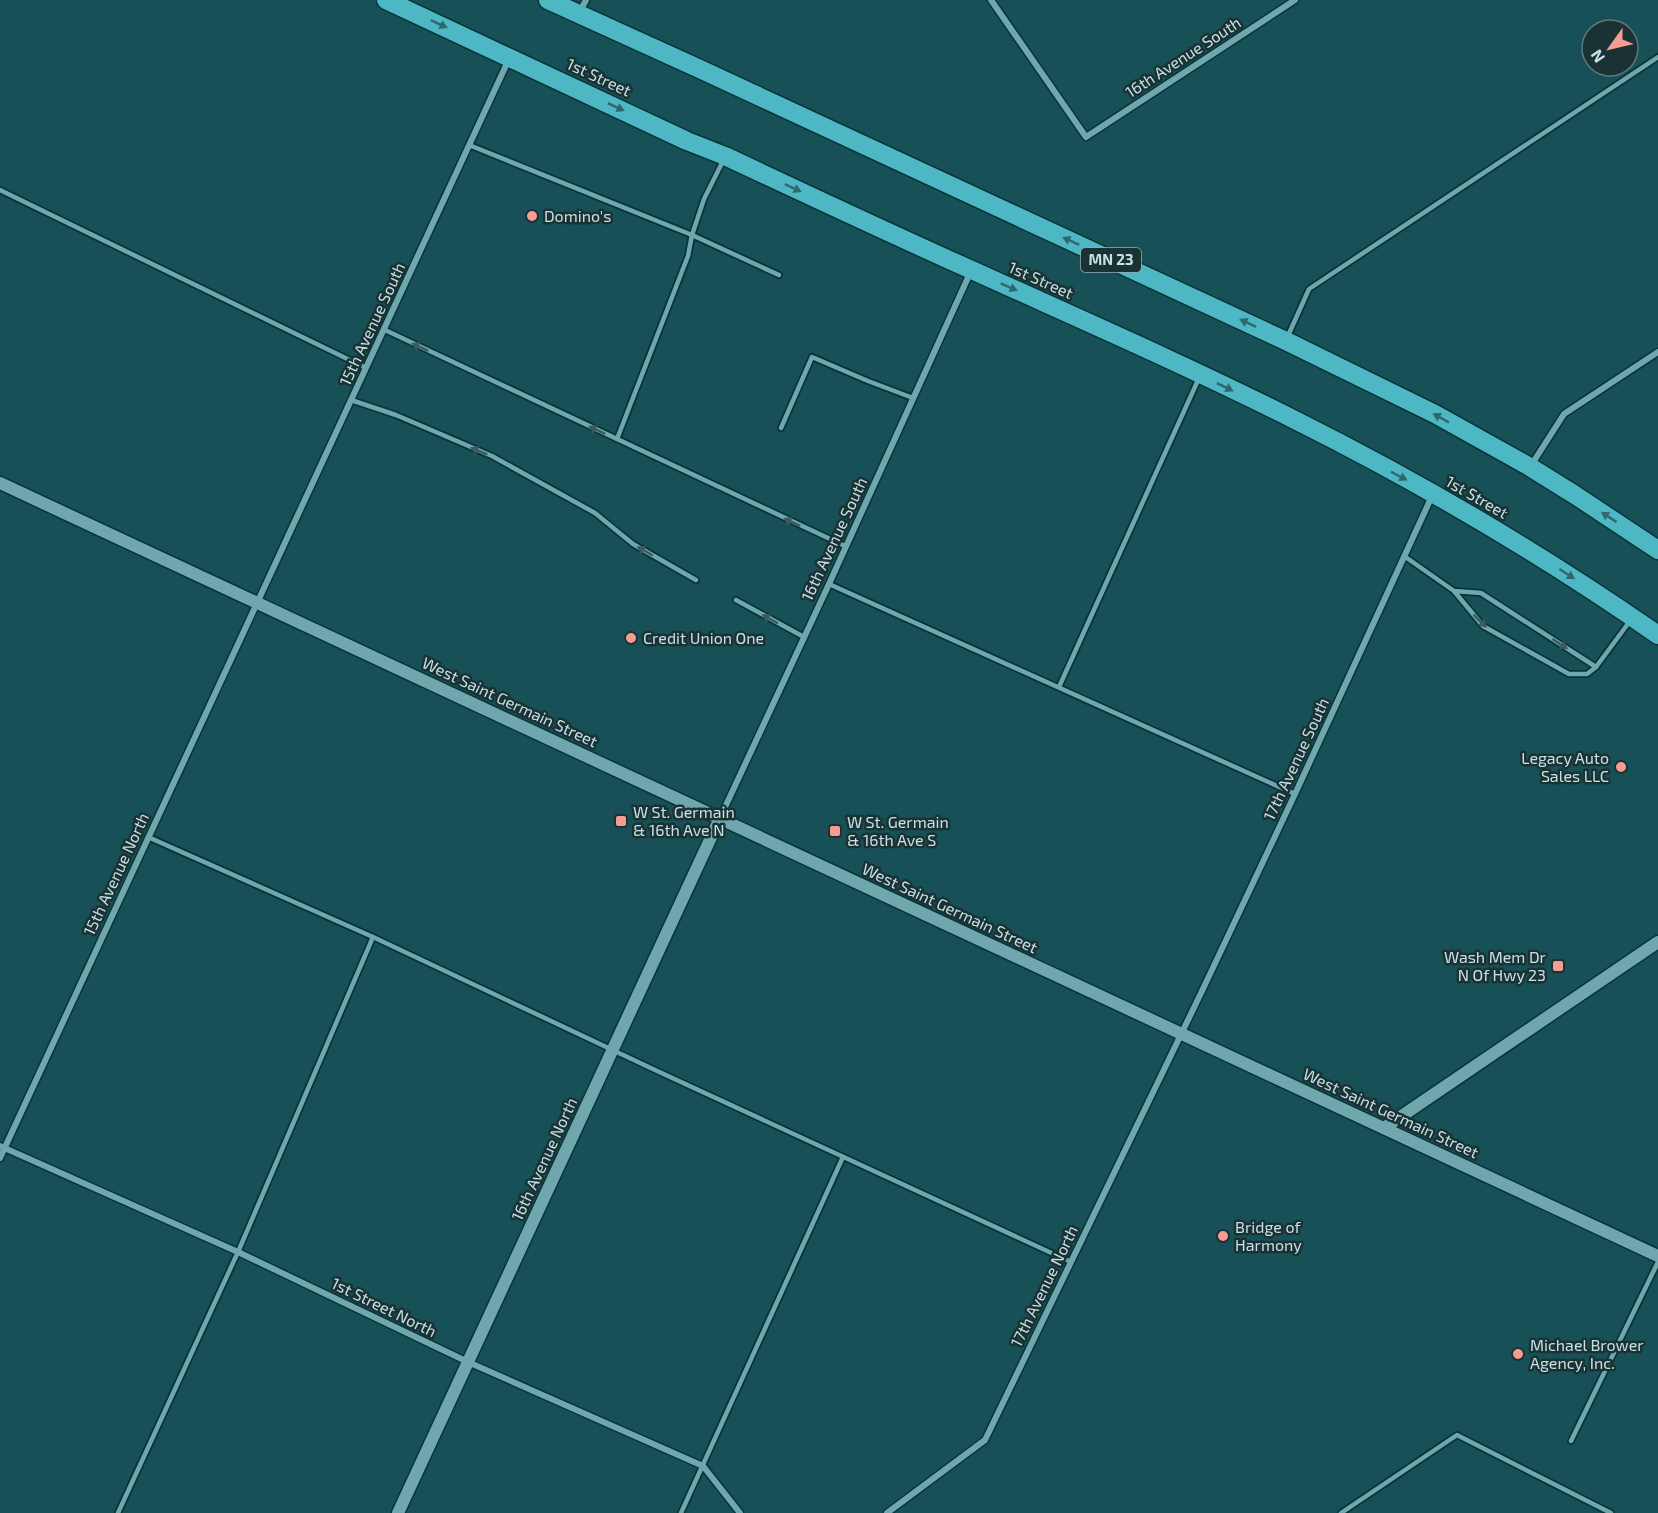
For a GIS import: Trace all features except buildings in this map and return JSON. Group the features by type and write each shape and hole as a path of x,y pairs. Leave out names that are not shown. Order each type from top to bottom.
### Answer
{"highway":[{"name":"1st Street","path":"386,0 1296,421 1433,494 1527,548 1658,635"},
{"name":"MN 23","path":"548,0 582,7 702,70 1286,341 1435,414 1530,467 1658,550"}],"street":[{"name":"16th Avenue South","path":"991,0 1086,137 1295,0"},
{"name":"15th Avenue South","path":"257,602 510,57"},
{"name":"16th Avenue South","path":"720,818 971,270"},
{"path":"1530,467 1563,414 1658,352"},
{"name":"West Saint Germain Street","path":"0,483 1658,1256"},
{"name":"17th Avenue South","path":"1181,1034 1295,794 1433,494"},
{"name":"15th Avenue North","path":"0,1158 2,1147 257,602"},
{"name":"16th Avenue North","path":"398,1513 720,818"},
{"path":"1384,1128 1658,942"},
{"name":"17th Avenue North","path":"887,1513 984,1440 1181,1034"},
{"name":"1st Street North","path":"2,1147 238,1252 468,1362 703,1467 740,1513"}],"lane":[{"path":"1286,341 1310,289 1658,57"},
{"path":"469,146 692,235 779,275"},
{"path":"617,439 688,255 704,200 725,156"},
{"path":"0,190 366,368"},
{"path":"385,330 845,546"},
{"path":"781,428 812,357 913,398"},
{"path":"1059,687 1200,375"},
{"path":"351,400 396,415 492,456 596,513 633,544 696,580"},
{"path":"1404,556 1454,591 1483,626 1569,674 1587,674 1596,667 1633,618"},
{"path":"829,584 1295,794"},
{"path":"1454,591 1481,593 1596,667"},
{"path":"736,600 804,637"},
{"path":"148,837 373,937 1071,1262"},
{"path":"118,1513 238,1252 373,937"},
{"path":"681,1513 843,1157"},
{"path":"1570,1441 1658,1262"},
{"path":"1341,1513 1457,1435 1611,1513"}],"place":[{"name":"Domino's","path":"532,216"},
{"name":"Credit Union One","path":"631,638"},
{"name":"Legacy Auto Sales LLC","path":"1621,767"},
{"name":"W St. Germain & 16th Ave N","path":"621,821"},
{"name":"W St. Germain & 16th Ave S","path":"835,831"},
{"name":"Wash Mem Dr N Of Hwy 23","path":"1558,966"},
{"name":"Bridge of Harmony","path":"1223,1236"},
{"name":"Michael Brower Agency, Inc.","path":"1518,1354"}]}
